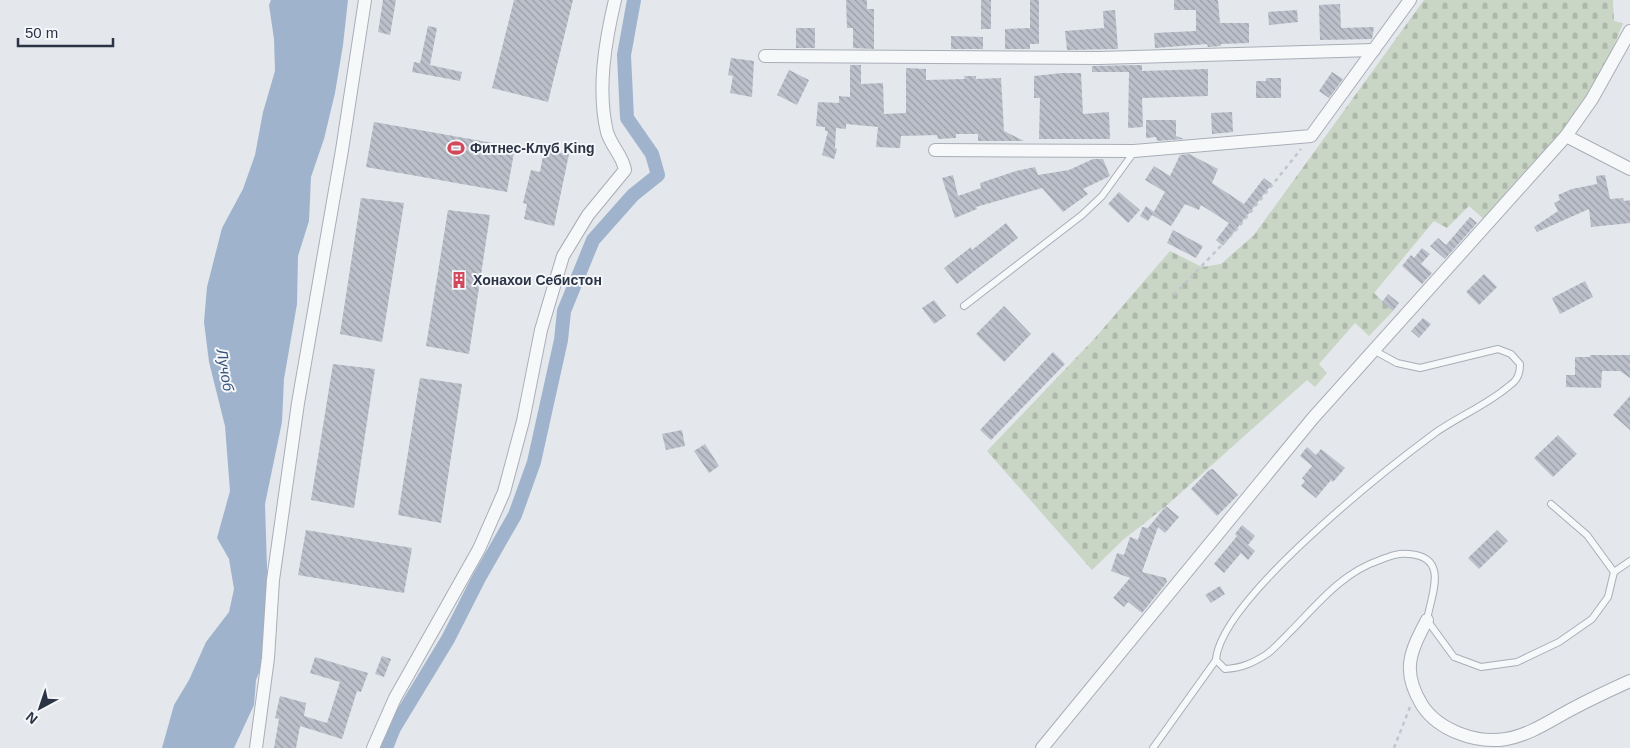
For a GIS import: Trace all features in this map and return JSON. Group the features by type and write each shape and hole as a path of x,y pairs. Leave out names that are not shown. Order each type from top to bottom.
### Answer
{"street":[{"path":"256,748 268,658 273,580 297,413 342,150 365,0"},
{"path":"373,748 400,690 479,549 504,492 523,421 541,330 563,256 588,215 625,170 624,161 608,134 603,99 607,36 615,0"},
{"path":"935,150 1134,151 1311,136 1410,0"},
{"path":"1042,748 1313,418 1566,136 1592,99 1630,31"},
{"path":"765,56 1099,58 1374,50"},
{"path":"1566,136 1630,169"},
{"path":"1427,620 1412,649 1408,674 1415,694 1428,713 1448,728 1474,738 1505,740 1529,732 1630,680"}],"lane":[{"path":"964,306 1082,215 1102,196 1134,151"},
{"path":"1153,748 1216,660 1217,648 1260,585 1312,533 1436,433 1510,386 1520,374 1520,364 1511,354 1498,349 1420,368 1396,363 1375,351"},
{"path":"1550,504 1587,535 1614,572"},
{"path":"1216,660 1225,669 1243,668 1268,653 1341,579 1374,562 1399,553 1416,554 1428,560 1434,568 1435,589 1427,620 1454,657 1481,667 1517,662 1559,642 1592,619 1608,597 1614,572 1630,561"}],"path":[{"path":"1174,295 1237,229 1311,136"},
{"path":"1394,748 1415,694"}],"green space":[{"path":"1424,0 1613,0 1614,21 1623,23 1601,79 1565,132 1486,221 1469,206 1447,228 1434,221 1374,293 1393,311 1369,336 1355,323 1319,364 1327,373 1315,387 1307,380 1166,506 1123,540 1092,570 987,451 1095,338 1170,251 1202,267 1221,264 1254,235"}],"water":[{"name":"Лучоб","path":"271,0 348,0 335,93 324,139 311,177 309,221 298,256 297,304 284,379 282,422 265,504 268,599 266,656 256,680 254,705 234,748 162,748 174,705 189,680 206,642 229,612 234,589 229,559 217,538 230,491 225,426 209,362 204,322 207,287 222,228 243,189 255,155 263,112 275,71 274,39 269,5"}],"building":[{"path":"383,0 396,0 390,35 378,32"},
{"path":"514,0 573,0 548,102 492,88"},
{"path":"846,0 867,0 867,9 874,9 874,49 853,48 853,28 847,28"},
{"path":"981,0 991,0 991,29 981,29"},
{"path":"1030,0 1039,0 1039,44 1030,44 1030,49 1005,49 1005,29 1030,28"},
{"path":"1174,0 1218,0 1220,23 1249,23 1249,43 1221,44 1221,46 1208,47 1207,44 1155,48 1154,33 1196,31 1196,10 1174,10"},
{"path":"1340,4 1341,28 1374,27 1372,39 1320,40 1319,5"},
{"path":"1115,10 1118,49 1067,50 1065,31 1104,28 1103,11"},
{"path":"1297,10 1298,22 1269,25 1268,12"},
{"path":"428,26 437,28 430,65 462,72 460,81 412,72 414,62 420,63"},
{"path":"796,28 815,28 815,48 796,48"},
{"path":"951,36 983,37 983,49 951,49"},
{"path":"731,58 754,61 752,97 730,93 733,76 728,75"},
{"path":"850,65 861,65 861,84 883,83 884,114 906,113 906,68 926,69 926,80 965,79 964,76 976,76 976,79 1001,78 1004,131 1024,141 978,141 978,134 956,134 956,138 938,139 937,135 901,136 900,148 876,147 878,127 846,124 846,129 836,128 835,148 837,149 834,159 822,155 828,131 825,131 825,127 816,126 818,102 839,103 839,96 850,97"},
{"path":"1142,65 1142,71 1208,69 1208,96 1142,98 1143,127 1128,128 1129,72 1092,72 1092,66"},
{"path":"789,70 809,80 797,105 777,95"},
{"path":"1332,72 1343,79 1329,98 1319,91"},
{"path":"1081,73 1083,114 1109,112 1110,139 1039,139 1040,98 1034,98 1034,76"},
{"path":"1266,78 1281,78 1281,98 1256,98 1256,81 1266,81"},
{"path":"1232,112 1233,132 1212,134 1211,113"},
{"path":"1146,120 1176,120 1176,136 1184,139 1157,141 1156,137 1146,138"},
{"path":"374,122 515,147 507,192 366,167"},
{"path":"544,150 569,154 554,226 524,219 527,204 523,203 531,170 540,172"},
{"path":"1189,154 1218,169 1212,183 1244,204 1264,178 1272,184 1223,246 1216,240 1229,223 1201,205 1199,210 1185,204 1171,226 1152,215 1165,192 1145,180 1154,166 1170,176 1180,155"},
{"path":"1093,159 1103,159 1110,176 1083,189 1088,194 1063,212 1042,188 976,207 977,209 955,218 942,178 953,175 958,196 981,188 980,183 1016,171 1035,167 1038,175 1069,170"},
{"path":"1605,175 1610,199 1623,198 1624,201 1630,200 1630,223 1591,227 1589,209 1537,232 1534,227 1558,211 1554,203 1560,200 1558,195 1572,189 1597,184 1596,176"},
{"path":"1119,192 1140,210 1128,223 1108,204"},
{"path":"361,198 404,203 382,342 340,334"},
{"path":"1146,206 1154,212 1148,221 1140,216"},
{"name":"Хонахои Себистон","path":"448,210 490,215 469,354 426,346"},
{"path":"1470,217 1477,223 1445,259 1430,246 1438,238 1446,245"},
{"path":"1006,223 1018,238 957,284 944,268 971,247 972,250"},
{"path":"1173,230 1203,246 1196,258 1167,243"},
{"path":"1422,248 1430,254 1421,264 1432,273 1422,284 1402,266 1411,255 1414,258"},
{"path":"1484,274 1497,287 1479,305 1466,292"},
{"path":"1585,281 1593,297 1560,314 1552,298"},
{"path":"1388,294 1399,303 1393,311 1382,302"},
{"path":"934,300 946,316 934,324 922,308"},
{"path":"1004,306 1031,334 1004,362 976,334"},
{"path":"1423,318 1431,324 1419,338 1411,331"},
{"path":"1053,352 1065,364 991,440 980,430"},
{"path":"1590,355 1630,355 1630,378 1620,371 1602,371 1601,388 1566,387 1566,375 1575,375 1575,357 1590,357"},
{"path":"333,364 375,369 354,508 311,500"},
{"path":"420,378 462,384 441,523 398,515"},
{"path":"1630,396 1630,430 1613,415"},
{"path":"682,430 685,446 666,450 662,434"},
{"path":"1558,435 1577,454 1553,477 1534,458"},
{"path":"705,444 719,466 709,473 694,451"},
{"path":"1307,447 1316,455 1321,449 1345,468 1333,482 1331,480 1316,498 1301,486 1305,481 1302,478 1312,466 1300,456"},
{"path":"1213,469 1238,495 1217,516 1191,489 1209,470"},
{"path":"1166,506 1179,517 1165,533 1158,527 1142,572 1166,578 1167,582 1142,613 1128,602 1124,607 1113,598 1130,578 1111,571 1117,553 1124,555 1130,537 1138,540 1142,527 1148,528"},
{"path":"1242,525 1255,536 1248,545 1255,551 1248,560 1241,553 1224,573 1214,564 1237,536 1235,534"},
{"path":"306,530 412,548 404,593 298,575"},
{"path":"1497,530 1508,541 1479,569 1468,558"},
{"path":"1220,586 1225,594 1211,603 1205,595"},
{"path":"382,656 391,659 384,677 375,674"},
{"path":"315,657 368,673 361,692 357,691 342,739 300,726 296,748 274,748 279,719 275,718 280,696 306,703 304,716 327,723 340,682 310,673"}],"waterway":[{"path":"386,748 394,728 448,639 479,578 515,515 534,462 561,340 564,311 593,240 633,195 658,175 652,154 627,118 624,55 634,0"}],"place":[{"name":"Фитнес-Клуб King","path":"456,148"},
{"name":"Хонахои Себистон","path":"459,280"}]}
